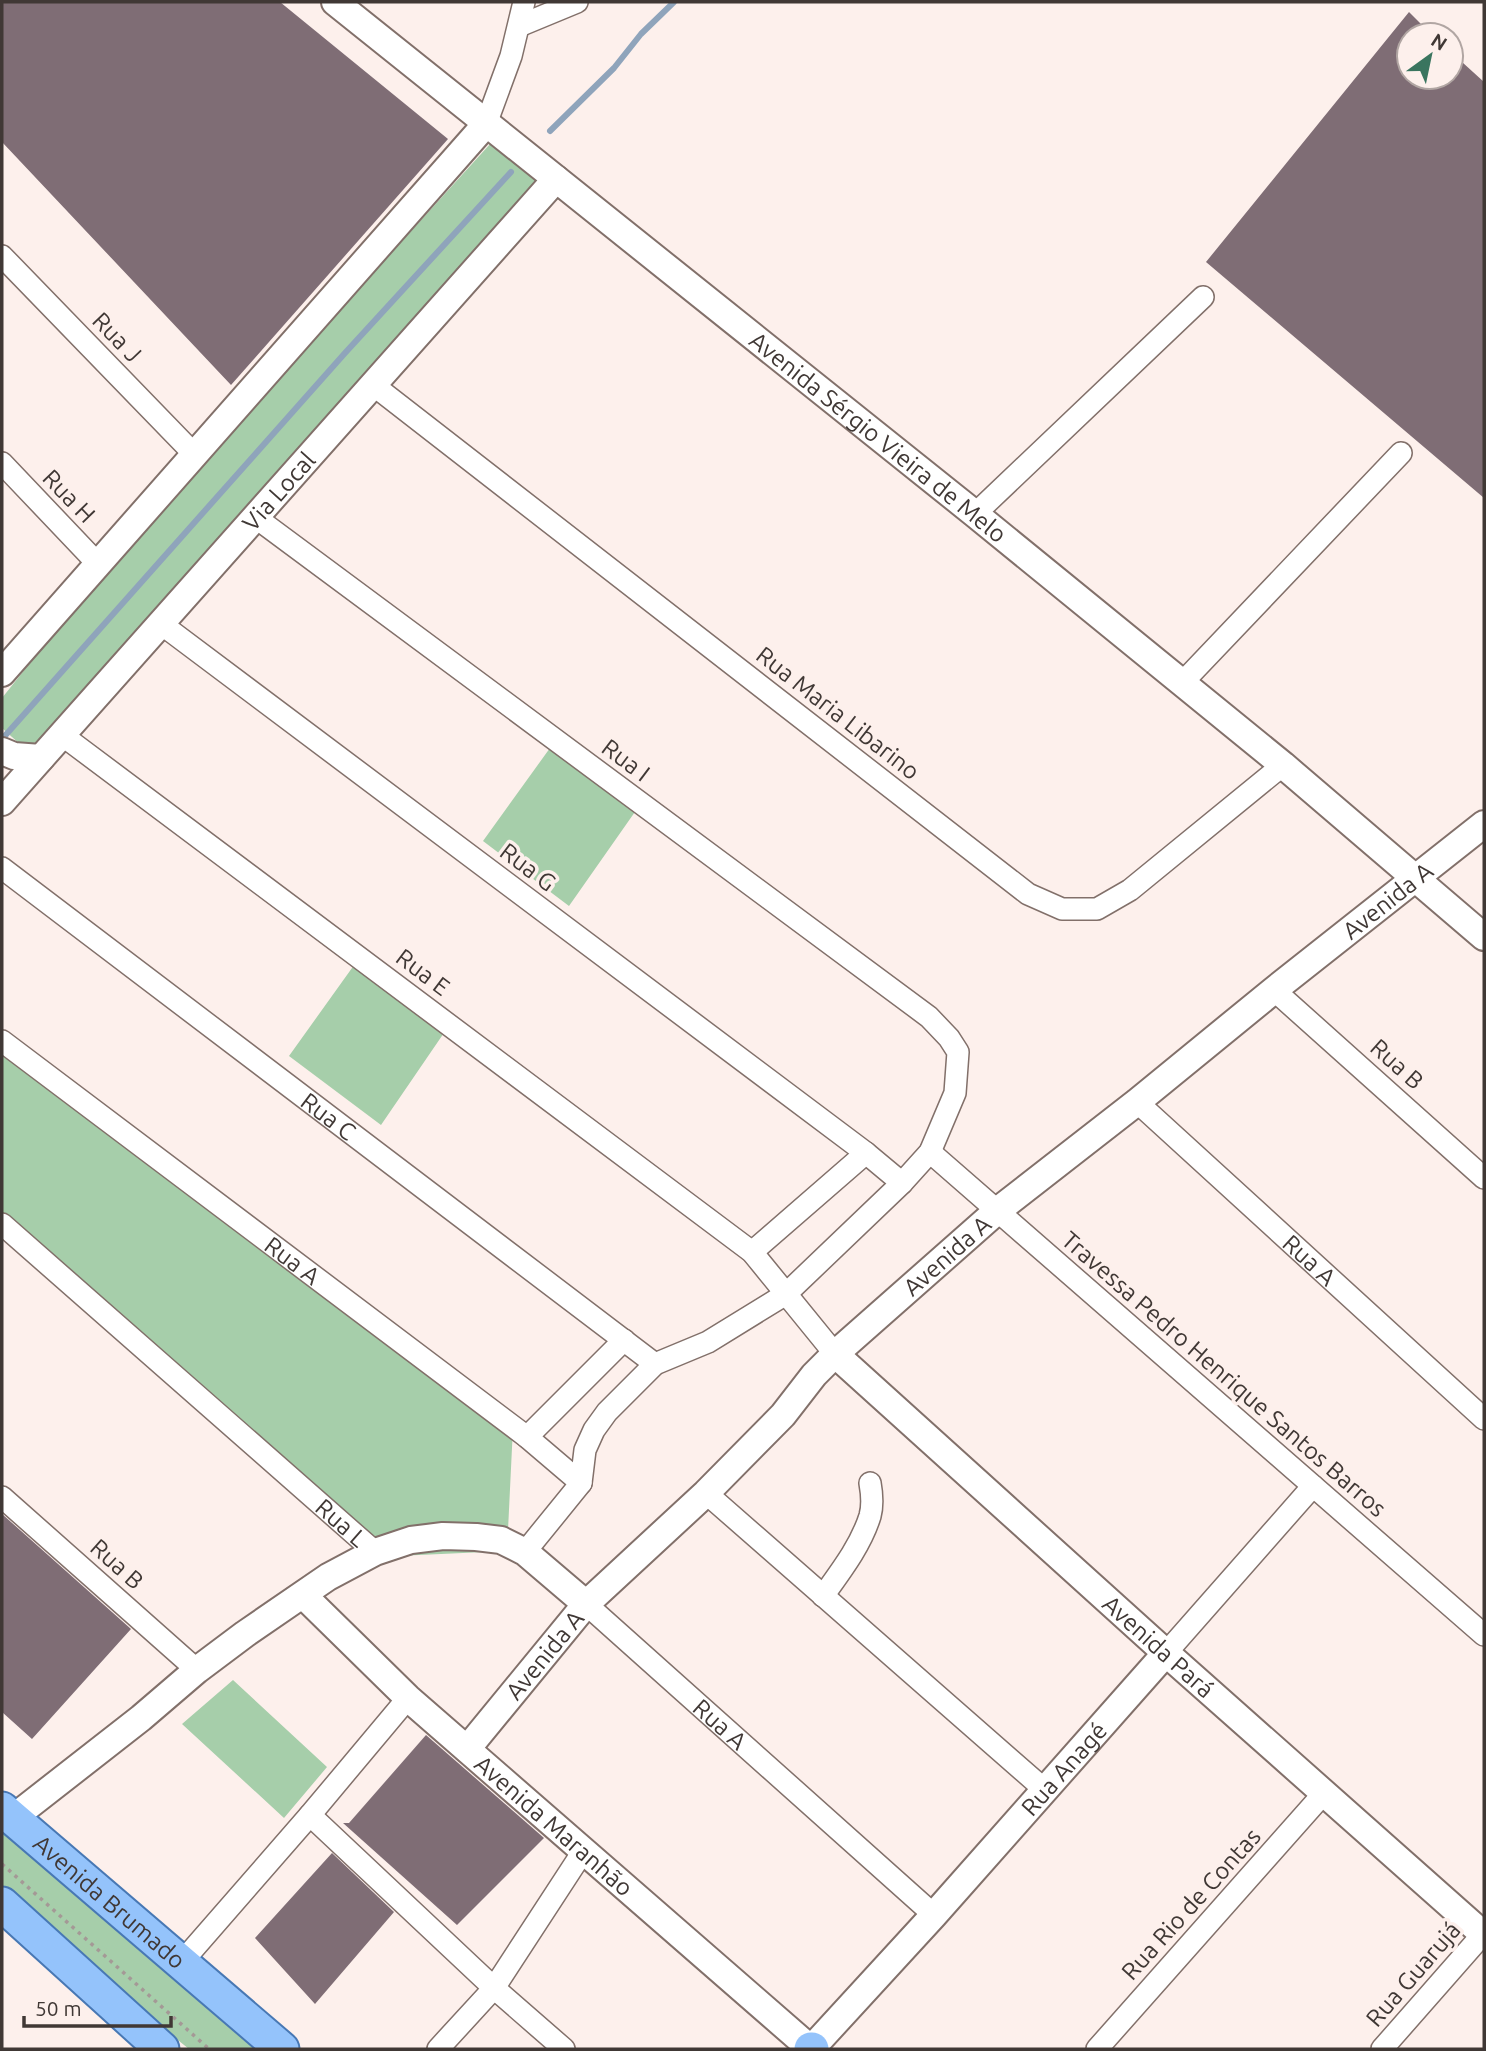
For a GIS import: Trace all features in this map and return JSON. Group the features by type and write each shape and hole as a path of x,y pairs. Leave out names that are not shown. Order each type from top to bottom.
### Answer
{"main road":[{"name":"Avenida Brumado","path":"7,1813 277,2047"},
{"path":"2,1904 162,2049"}],"street":[{"name":"Avenida Sérgio Vieira de Melo","path":"335,2 975,514 1417,878"},
{"path":"2,673 486,124 511,56 524,2"},
{"path":"519,26 576,2"},
{"name":"Via Local","path":"2,802 556,179"},
{"name":"Rua J","path":"2,256 194,454"},
{"path":"975,514 1203,298"},
{"name":"Rua Maria Libarino","path":"373,384 1028,894 1062,909 1097,909 1130,890 1283,765"},
{"path":"1182,683 1401,453"},
{"name":"Rua H","path":"2,463 98,564"},
{"name":"Rua I","path":"255,517 929,1017 958,1052 955,1093 930,1152"},
{"name":"Rua G","path":"160,623 866,1153 902,1183"},
{"name":"Rua E","path":"62,735 752,1252 835,1354"},
{"path":"2,751 14,756 41,758"},
{"name":"Avenida A","path":"467,1749 586,1604 706,1493 783,1415 814,1375 835,1354 996,1211 1137,1102 1484,824"},
{"name":"Rua C","path":"2,868 655,1364"},
{"path":"1417,878 1484,937"},
{"name":"Rua B","path":"1274,990 1484,1178"},
{"name":"Rua A","path":"2,1041 527,1437 581,1483"},
{"name":"Rua A","path":"1137,1102 1484,1419"},
{"path":"525,1552 581,1483 585,1450 594,1430 607,1412 655,1364 708,1342 786,1294 902,1183 930,1152"},
{"name":"Travessa Pedro Henrique Santos Barros","path":"930,1152 1484,1635"},
{"path":"752,1252 866,1153"},
{"name":"Rua L","path":"2,1224 375,1552 328,1577 245,1634 141,1717 7,1813"},
{"path":"527,1437 624,1340"},
{"name":"Avenida Pará","path":"835,1354 1166,1653 1484,1934"},
{"path":"823,1596 850,1558 870,1516 870,1483"},
{"name":"Rua Anagé","path":"811,2049 934,1915 1313,1486"},
{"path":"706,1493 1045,1790"},
{"name":"Rua B","path":"2,1497 197,1670"},
{"name":"Rua A","path":"375,1552 411,1540 443,1536 476,1536 500,1540 525,1552 934,1915"},
{"name":"Avenida Maranhão","path":"303,1595 408,1698 811,2049"},
{"path":"181,1963 408,1698"},
{"name":"Rua Rio de Contas","path":"1097,2049 1324,1793"},
{"path":"310,1815 494,1988 564,2049"},
{"path":"438,2049 494,1988 584,1850"},
{"name":"Rua Guarujá","path":"1382,2049 1484,1934"}],"path":[{"path":"2,1864 209,2049"}],"green space":[{"path":"491,143 538,177 539,187 41,741 22,746 2,728 2,698 57,629 233,427"},
{"path":"550,748 637,809 569,906 483,841"},
{"path":"357,961 448,1027 381,1125 289,1056"},
{"path":"2,1051 513,1427 507,1551 397,1556 2,1222"},
{"path":"233,1680 327,1767 284,1818 182,1724"},
{"path":"2,1815 263,2049 189,2049 2,1886"}],"building":[{"path":"2,2 280,2 448,139 231,385 2,142"},
{"path":"1409,12 1418,21 1402,21"},
{"path":"1395,29 1395,91 1465,91 1465,65 1484,82 1484,498 1206,262"},
{"path":"2,1514 131,1629 32,1739 2,1712"},
{"path":"426,1735 544,1838 457,1925 343,1823 349,1823"},
{"path":"332,1853 394,1912 315,2004 255,1938"}],"waterway":[{"path":"550,131 614,68 641,34 674,2"},
{"path":"3,738 345,353 511,172"}]}
